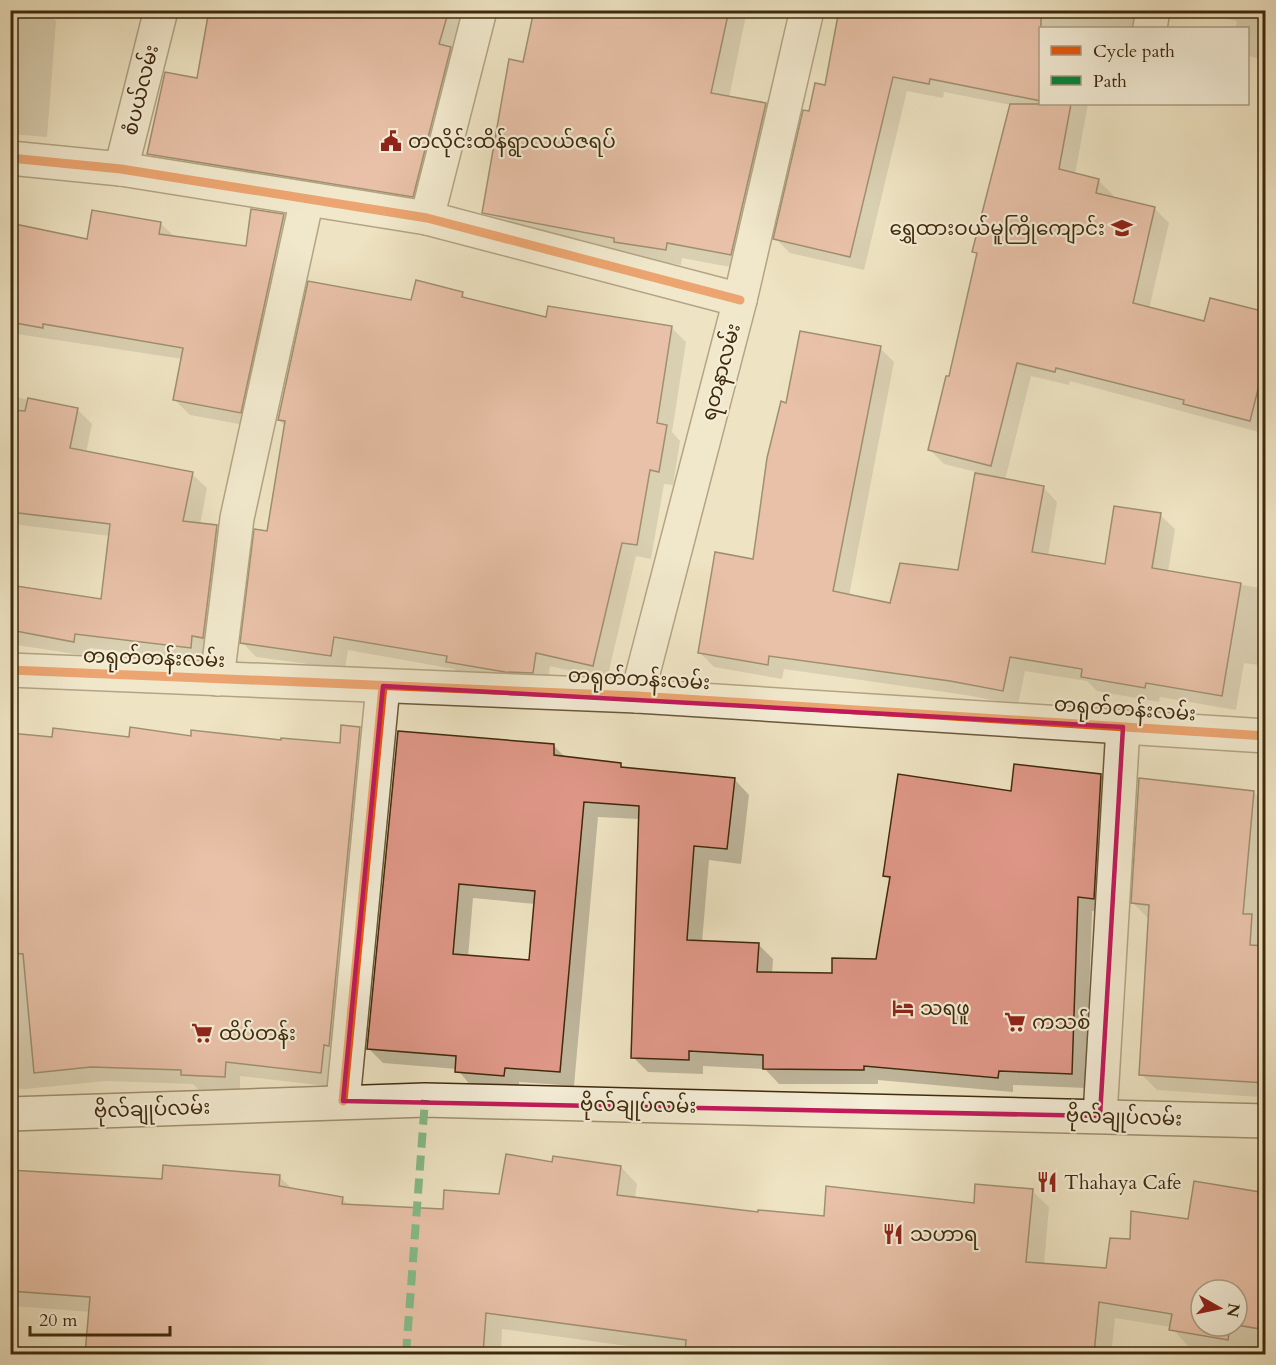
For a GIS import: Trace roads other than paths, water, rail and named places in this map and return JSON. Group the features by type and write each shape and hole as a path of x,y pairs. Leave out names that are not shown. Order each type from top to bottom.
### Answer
{"street":[{"name":"စံပယ်လမ်း","path":"121,169 161,10"},
{"path":"427,218 480,10"},
{"name":"ရတနာလမ်း","path":"637,696 740,300 807,10"},
{"path":"1150,27 1154,10"},
{"path":"10,158 121,169 427,218 740,300"},
{"path":"217,679 237,518 307,199"},
{"name":"တရုတ်တန်းလမ်း","path":"10,670 637,696 1266,736"},
{"path":"343,1101 383,686"},
{"path":"1100,1116 1123,727"},
{"name":"ဗိုလ်ချုပ်လမ်း","path":"10,1114 343,1101 436,1101 1266,1121"}],"place":[{"name":"တလိုင်းထိန်ရွာလယ်ဇရပ်","path":"391,141"},
{"name":"ရွှေထားဝယ်မူကြိုကျောင်း","path":"1122,228"},
{"name":"သရဖူ","path":"903,1008"},
{"name":"ကသစ်","path":"1015,1022"},
{"name":"ထိပ်တန်း","path":"202,1033"},
{"name":"Thahaya Cafe","path":"1047,1182"},
{"name":"သဟာရ","path":"893,1234"}]}
